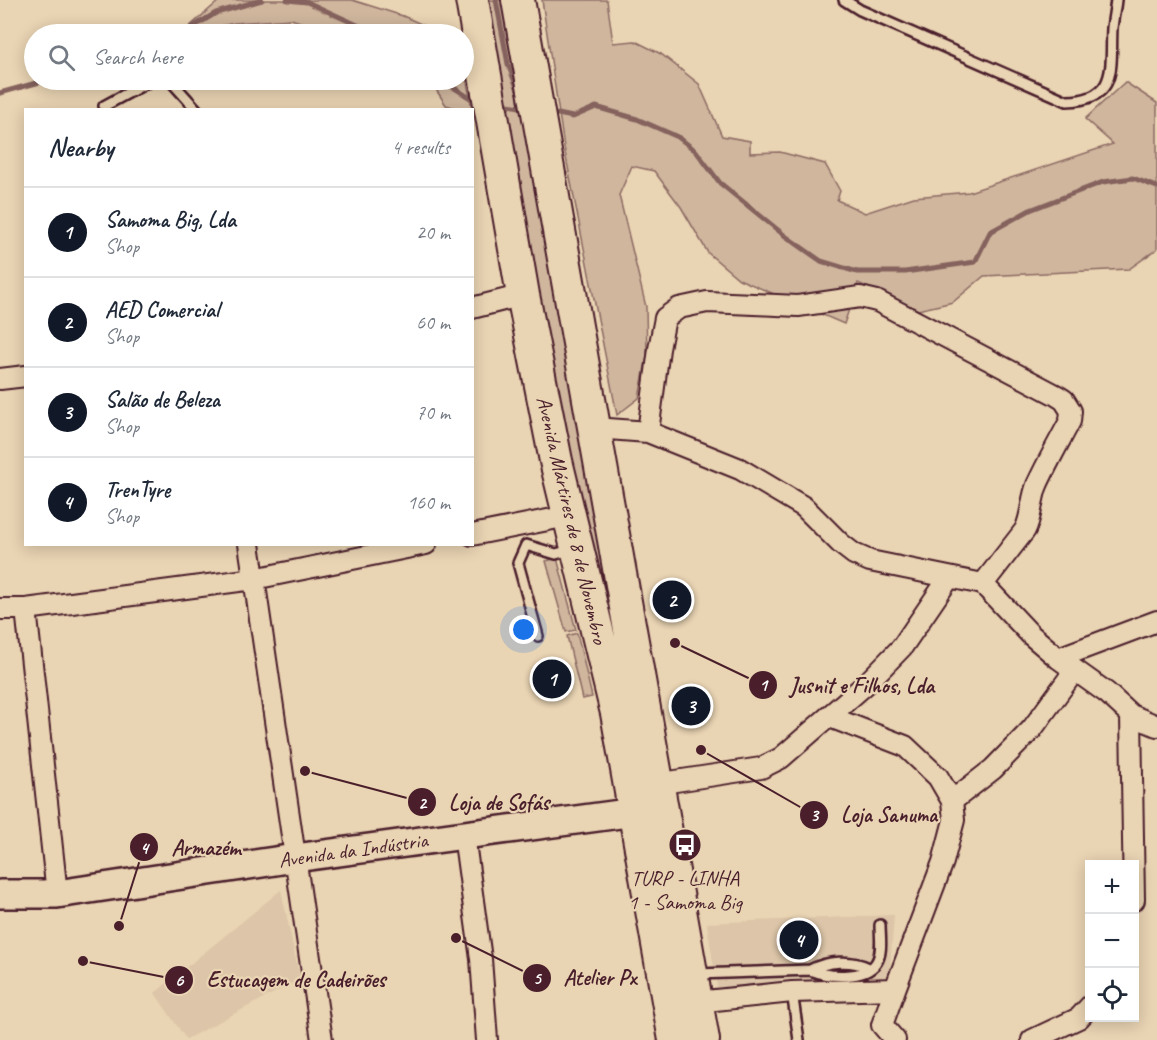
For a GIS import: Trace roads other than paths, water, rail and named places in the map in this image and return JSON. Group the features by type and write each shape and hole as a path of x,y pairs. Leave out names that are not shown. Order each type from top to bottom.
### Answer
{"main road":[{"name":"Avenida Mártires de 8 de Novembro","path":"472,0 523,295 568,516 605,658 675,1040"},
{"name":"Avenida Mártires de 8 de Novembro","path":"518,0 703,1040"}],"street":[{"path":"474,307 523,295"},
{"path":"648,432 665,318 679,308 707,303 798,306 860,297 877,301 1056,395 1064,400 1071,411 1070,421 1036,486 1029,520 1024,530 982,584"},
{"path":"0,379 24,376"},
{"path":"595,428 648,432 740,469 804,507 841,544 854,554 870,561 982,584 1031,635 1058,658 1107,693 1131,715 1157,726"},
{"path":"474,535 568,516"},
{"path":"249,546 322,1040"},
{"path":"0,609 26,609 254,579 416,546"},
{"path":"656,784 761,768 781,758 866,684 902,647 949,578"},
{"path":"26,609 57,894"},
{"path":"1058,658 1157,621"},
{"path":"952,801 993,769 1032,729 1075,670"},
{"path":"1131,715 1133,860"},
{"path":"830,717 905,746 938,777 952,801 954,820 943,862 882,1025 895,1040"},
{"name":"Avenida da Indústria","path":"0,894 57,894 295,858 635,812"},
{"path":"465,835 481,959 487,1040"},
{"path":"694,988 792,992 895,989"},
{"path":"1032,1040 1079,1017 1085,1010"}],"lane":[{"path":"844,0 860,10 1067,101 1079,101 1093,97 1103,90 1112,68 1112,27 1116,0"},
{"path":"104,106 134,90"},
{"path":"179,90 195,108"},
{"path":"521,525 526,545 518,563 538,636"},
{"path":"526,545 556,554 576,548"},
{"path":"694,988 810,970 822,975 860,974 876,964 880,954 880,925"},
{"path":"792,992 799,1040"}],"waterway":[{"path":"198,24 216,13 262,0"},
{"path":"287,0 307,2 355,24"},
{"path":"496,0 508,64 520,95"},
{"path":"0,93 24,86"},
{"path":"458,90 470,98"},
{"path":"502,104 526,108"},
{"path":"558,114 573,117 596,107 637,119 678,137 696,151 720,183 784,235 821,261 857,272 905,272 975,262 990,232 1030,210 1103,182 1133,178 1157,187"}],"place":[{"name":"AED Comercial","path":"672,600"},
{"name":"Jusnit e Filhos, Lda","path":"675,643"},
{"name":"Samoma Big, Lda","path":"552,679"},
{"name":"Salão de Beleza","path":"691,706"},
{"name":"Loja Sanuma","path":"701,750"},
{"name":"Loja de Sofás","path":"305,771"},
{"name":"TURP - LINHA 1 - Samoma Big","path":"685,845"},
{"name":"Armazém","path":"119,926"},
{"name":"Atelier Px","path":"456,938"},
{"name":"TrenTyre","path":"799,940"},
{"name":"Estucagem de Cadeirões","path":"83,961"}]}
